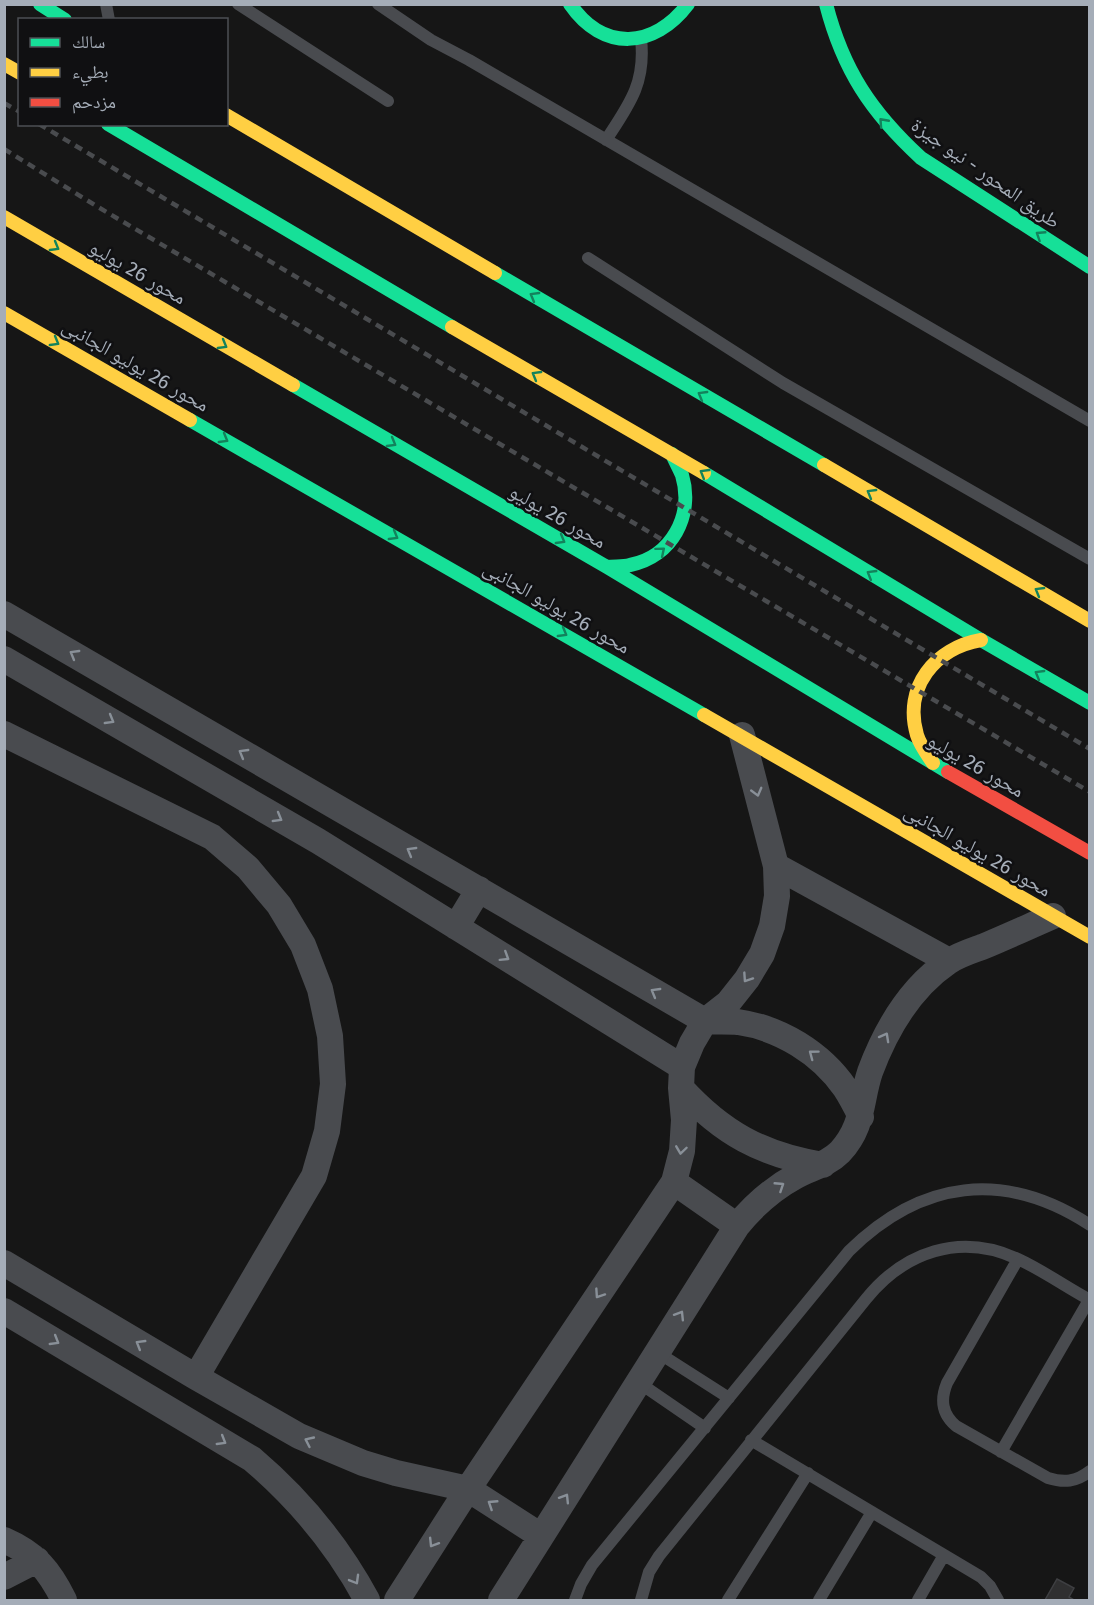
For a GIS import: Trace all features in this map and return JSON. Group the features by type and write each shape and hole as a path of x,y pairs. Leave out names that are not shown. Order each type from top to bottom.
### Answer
{"main road":[{"path":"40,4 62,18"},
{"path":"570,4 582,21 596,31 611,37 640,38 658,33 671,24 688,4"},
{"name":"طريق المحور - نيو جيزة","path":"826,4 842,57 856,86 875,113 897,137 921,158 1089,267"},
{"path":"4,64 18,72"},
{"path":"228,116 1089,621"},
{"path":"111,126 368,279 672,454 1089,703"},
{"name":"محور 26 يوليو","path":"4,217 607,567 933,763 1089,853"},
{"name":"محور 26 يوليو الجانبى","path":"4,313 742,735 1089,937"},
{"path":"607,567 640,564 668,546 678,532 687,500 683,476 672,454"},
{"path":"933,763 917,735 914,719 919,687 932,666 950,650 965,643 981,640"}],"street":[{"path":"4,614 705,1022 738,1022 769,1030 798,1044 824,1063 845,1088 861,1116"},
{"path":"4,659 318,841 456,927 681,1078 713,1120 744,1141 795,1160 823,1165"},
{"path":"4,734 212,837 248,868 279,905 303,945 321,989 330,1036 333,1083 327,1131 314,1176 196,1377"},
{"path":"397,1600 468,1489 674,1182 682,1151 684,1120 681,1078 692,1043 705,1022 728,1003 747,980 762,954 774,916 777,896 776,866 742,735"},
{"path":"776,866 949,961"},
{"path":"456,927 479,889"},
{"path":"501,1600 737,1226 754,1206 775,1189 798,1175 823,1165 839,1152 852,1136 861,1116 870,1071 880,1045 898,1013 922,984 949,961 1053,916"},
{"path":"674,1182 737,1226"},
{"path":"4,1263 300,1436 331,1451 396,1473 468,1489 541,1536"},
{"path":"4,1311 252,1459 282,1485 306,1512 348,1568 367,1600"},
{"path":"4,1540 37,1560 53,1578 64,1600"},
{"path":"4,1577 37,1560"}],"lane":[{"path":"238,4 388,101"},
{"path":"378,4 431,40 1089,421"},
{"path":"606,140 630,104 637,88 643,55 640,38"},
{"path":"588,258 783,383 1089,559"},
{"path":"575,1600 592,1565 849,1251 889,1216 939,1195 992,1190 1044,1200 1068,1211 1089,1225"},
{"path":"641,1600 649,1572 659,1556 751,1440 879,1283 914,1258 934,1251 956,1248 977,1247 998,1252 1018,1259 1089,1300 1001,1452"},
{"path":"1018,1259 943,1393 942,1403 949,1420 956,1426 1056,1480 1072,1481 1089,1471"},
{"path":"657,1352 729,1398"},
{"path":"638,1382 705,1428"},
{"path":"751,1440 981,1576 998,1600"},
{"path":"728,1600 808,1473"},
{"path":"819,1600 872,1512"},
{"path":"918,1600 944,1555"}],"building":[{"path":"1057,1579 1074,1588 1069,1597 1074,1600 1045,1600"}],"railway":[{"path":"4,103 18,111"},
{"path":"42,126 1090,749"},
{"path":"4,149 98,207 1090,792"}],"traffic: fast":[{"path":"40,4 62,18"},
{"path":"570,4 583,20 598,31 613,37 629,39 660,30 675,19 688,4"},
{"path":"826,4 850,70 873,106 903,141 921,158 1090,267"},
{"path":"111,126 452,327"},
{"path":"495,273 824,465"},
{"path":"293,385 607,567 948,772"},
{"path":"190,420 704,715"},
{"path":"607,567 627,566 645,560 668,544 676,532 682,519 685,490 682,475 672,454"},
{"path":"704,473 1090,703"}],"traffic: slow":[{"path":"4,64 18,72"},
{"path":"228,116 495,273"},
{"path":"4,217 293,385"},
{"path":"4,313 190,420"},
{"path":"452,327 704,473"},
{"path":"824,465 1090,621"},
{"path":"933,763 917,735 914,717 919,686 927,672 950,651 964,644 981,640"},
{"path":"704,715 1090,937"}],"traffic: jam":[{"path":"948,772 1090,853"}]}
